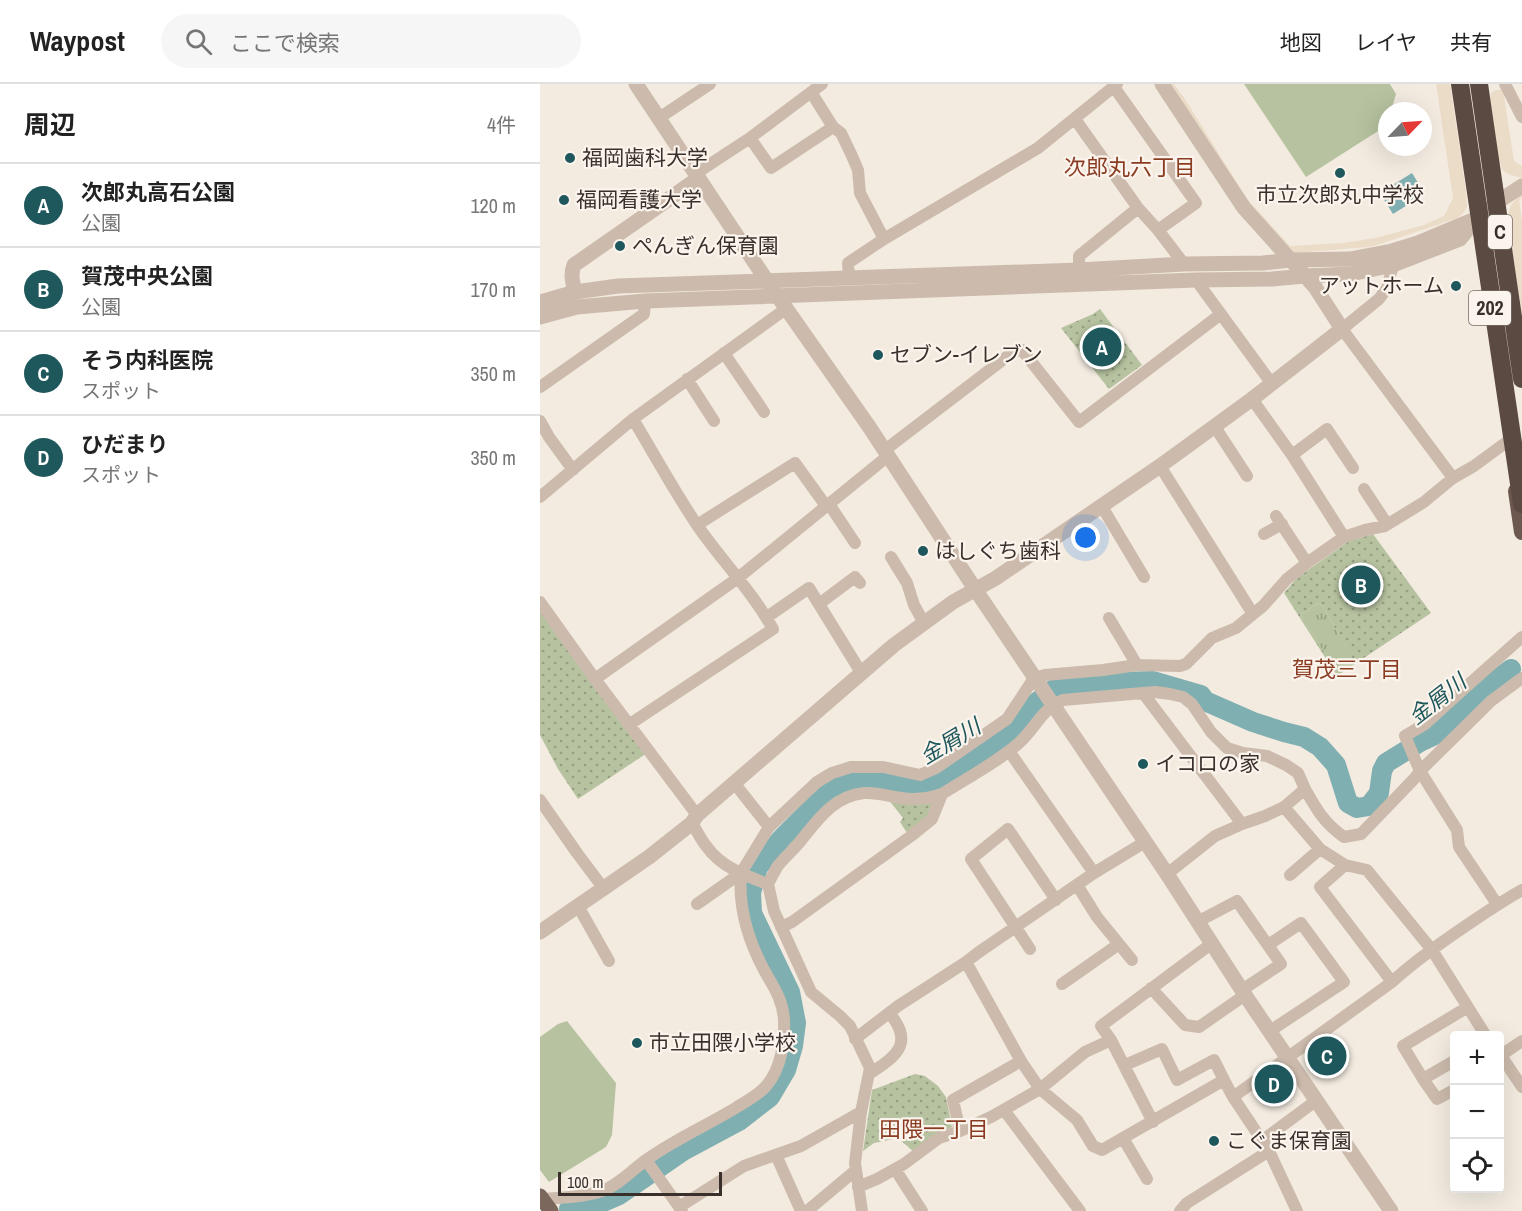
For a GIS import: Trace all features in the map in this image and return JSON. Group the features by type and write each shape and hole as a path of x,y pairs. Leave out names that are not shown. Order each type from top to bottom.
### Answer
{"highway":[{"name":"202","path":"1458,84 1522,532"},
{"name":"C","path":"1458,84 1522,504"},
{"name":"202","path":"1480,84 1522,360"},
{"name":"C","path":"1480,84 1522,379"}],"street":[{"path":"636,84 767,281 886,453 975,590 1167,874 1243,993 1288,1056 1391,1211"},
{"path":"659,118 710,84"},
{"path":"1162,84 1244,208 1315,287 1342,329 1453,478"},
{"path":"1504,84 1522,117"},
{"path":"849,277 848,263 884,238 1038,148 1116,86 1196,203 1158,230"},
{"path":"575,292 571,272 574,265 817,88 833,127 841,133 855,163 858,170 860,194 884,238"},
{"path":"1075,119 1138,208 1184,264"},
{"path":"750,138 771,168 833,127"},
{"path":"540,317 577,308 645,301 782,302 1351,274 1393,265 1460,239 1476,219 1522,186"},
{"path":"1079,270 1079,256 1138,208"},
{"path":"540,302 575,292 618,286 1350,259 1392,251 1418,243 1476,219"},
{"path":"540,932 650,857 894,645 953,602 996,578 1160,466 1272,384 1379,299 1387,288 1393,265"},
{"path":"1196,280 1272,384"},
{"path":"540,387 644,314 645,301"},
{"path":"540,498 633,419 724,353 782,302"},
{"path":"595,679 738,578 828,505 886,453 1013,352 1022,350 1078,422 1221,314"},
{"path":"724,353 764,412"},
{"path":"687,379 714,421"},
{"path":"1252,399 1344,537"},
{"path":"630,724 773,629 767,617 697,525 633,419"},
{"path":"540,421 573,470"},
{"path":"1215,427 1247,476"},
{"path":"1292,456 1327,429 1353,468"},
{"path":"697,904 741,873 770,827 817,782 832,773 851,767 868,766 920,775 936,768 1007,719 1034,678 1137,665 1180,666 1186,664 1212,638 1236,628 1263,606 1287,579 1344,537 1387,525 1424,502 1453,478 1508,441"},
{"path":"697,525 795,462 855,543"},
{"path":"1160,466 1253,614"},
{"path":"1364,489 1387,525"},
{"path":"1101,505 1144,577"},
{"path":"1264,534 1279,520 1307,563"},
{"path":"891,557 907,583 914,605 924,623"},
{"path":"819,604 855,577 860,583"},
{"path":"767,617 809,588 862,674"},
{"path":"540,602 630,724 694,819 708,849 741,873 768,884"},
{"path":"1109,618 1137,665"},
{"path":"1497,904 1459,847 1457,831 1418,765 1406,736 1425,724 1522,637"},
{"path":"862,1211 855,1163 861,1112 870,1068 850,1026 811,992 774,910 768,884 778,866 829,807 862,793 918,799 942,795 1009,751 1021,741 1052,705 1063,700 1155,692 1183,698 1192,704 1211,732 1227,748 1267,756 1298,773 1315,807 1330,827 1344,837 1361,834 1414,779 1418,765 1491,701 1522,678"},
{"path":"1143,693 1242,824"},
{"path":"1009,751 1094,873"},
{"path":"735,784 770,827"},
{"path":"1167,874 1215,836 1284,807 1305,789"},
{"path":"781,927 792,922 932,819 942,795"},
{"path":"540,800 603,889"},
{"path":"1284,807 1320,849 1345,865 1366,870 1432,950 1483,1031"},
{"path":"1030,949 971,859 1008,829 1056,900"},
{"path":"855,1039 898,1006 1094,873 1145,842"},
{"path":"1290,875 1320,849"},
{"path":"1345,865 1320,887 1392,982"},
{"path":"545,1202 602,1191 747,1101 766,1086 779,1063 784,1020 780,996 763,968 744,921 741,873"},
{"path":"1077,885 1097,916 1132,960"},
{"path":"1233,1097 1392,982 1432,950 1497,904 1522,890"},
{"path":"1152,988 1185,1025 1200,1027 1281,964 1237,901 1197,921"},
{"path":"578,906 609,961"},
{"path":"1268,945 1301,923 1344,982 1270,1031"},
{"path":"1062,984 1119,944"},
{"path":"1153,1122 1125,1065 1101,1026 1211,944"},
{"path":"966,962 1021,1060 1040,1089 1077,1120 1093,1146 1102,1150 1224,1080"},
{"path":"1450,1092 1437,1099 1403,1046 1468,1007"},
{"path":"869,1074 887,1063 899,1050 902,1036 898,1024 890,1014"},
{"path":"858,1188 904,1164 939,1138 960,1131 1004,1110 1040,1089 1085,1052 1111,1040"},
{"path":"1504,1052 1522,1041"},
{"path":"1125,1065 1162,1049 1177,1080 1214,1060 1233,1097 1266,1146 1297,1211"},
{"path":"960,1131 952,1100 1021,1060"},
{"path":"1504,1061 1522,1088"},
{"path":"1423,1079 1450,1064"},
{"path":"1180,1211 1187,1203 1266,1146 1317,1100"},
{"path":"1004,1110 1080,1211"},
{"path":"648,1162 681,1209 744,1166 801,1146 861,1112"},
{"path":"1123,1138 1147,1179"},
{"path":"776,1155 801,1211"},
{"path":"895,1169 922,1211"},
{"path":"807,1211 856,1170"}],"green space":[{"path":"1244,84 1390,84 1396,94 1394,102 1378,102 1378,131 1306,177"},
{"path":"1100,309 1142,365 1109,389 1061,328"},
{"path":"1373,534 1431,613 1337,676 1284,593 1297,578 1349,541","holes":["1318,603 1322,605 1354,661 1337,672 1300,615"]},
{"path":"1318,603 1322,605 1355,662 1337,673 1300,615"},
{"path":"540,608 647,753 578,799 558,769 540,735"},
{"path":"888,799 933,802 930,814 907,833 900,822 903,818"},
{"path":"567,1021 616,1083 612,1135 606,1147 549,1182 540,1170 540,1037 558,1024"},
{"path":"915,1074 925,1076 938,1086 946,1097 952,1127 935,1135 914,1152 898,1138 874,1143 863,1151 872,1090"}],"shaded area":[{"path":"1171,84 1174,84 1185,99 1247,199 1290,246 1343,243 1375,238 1424,225 1444,216 1453,198 1436,84 1450,84 1467,207 1458,218 1377,245 1295,253 1245,199"},
{"path":"1496,90 1503,90 1514,161 1522,166 1522,178 1503,171 1498,156 1490,97"},
{"path":"1522,193 1519,200 1522,221 1522,316 1508,214 1511,205"}],"water":[{"path":"1412,173 1425,194 1393,214 1380,193"}],"waterway":[{"name":"金屑川","path":"569,1209 594,1206 619,1195 683,1151 739,1121 770,1097 786,1070 793,1046 796,1023 790,992 752,913 751,893 758,867 825,793 845,784 880,779 920,786 944,777 1008,734 1033,705 1054,689 1087,683 1153,681 1201,695 1205,701 1253,722 1304,737 1320,747 1336,765 1348,803 1357,808 1369,806 1379,793 1382,771 1386,763 1437,734 1488,686 1511,669"},
{"name":"金屑川","path":"590,1211 594,1206"}],"place":[{"name":"福岡歯科大学","path":"570,158"},
{"name":"市立次郎丸中学校","path":"1340,173"},
{"name":"福岡看護大学","path":"564,200"},
{"name":"ぺんぎん保育園","path":"620,246"},
{"name":"アットホーム","path":"1456,286"},
{"name":"次郎丸高石公園","path":"1102,347"},
{"name":"セブン-イレブン","path":"878,355"},
{"name":"はしぐち歯科","path":"923,551"},
{"name":"賀茂中央公園","path":"1361,585"},
{"name":"イコロの家","path":"1143,764"},
{"name":"市立田隈小学校","path":"637,1043"},
{"name":"そう内科医院","path":"1327,1056"},
{"name":"ひだまり","path":"1274,1084"},
{"name":"こぐま保育園","path":"1214,1141"}],"district":[{"name":"次郎丸六丁目","path":"1130,167"},
{"name":"賀茂三丁目","path":"1347,669"},
{"name":"田隈一丁目","path":"934,1129"}]}
